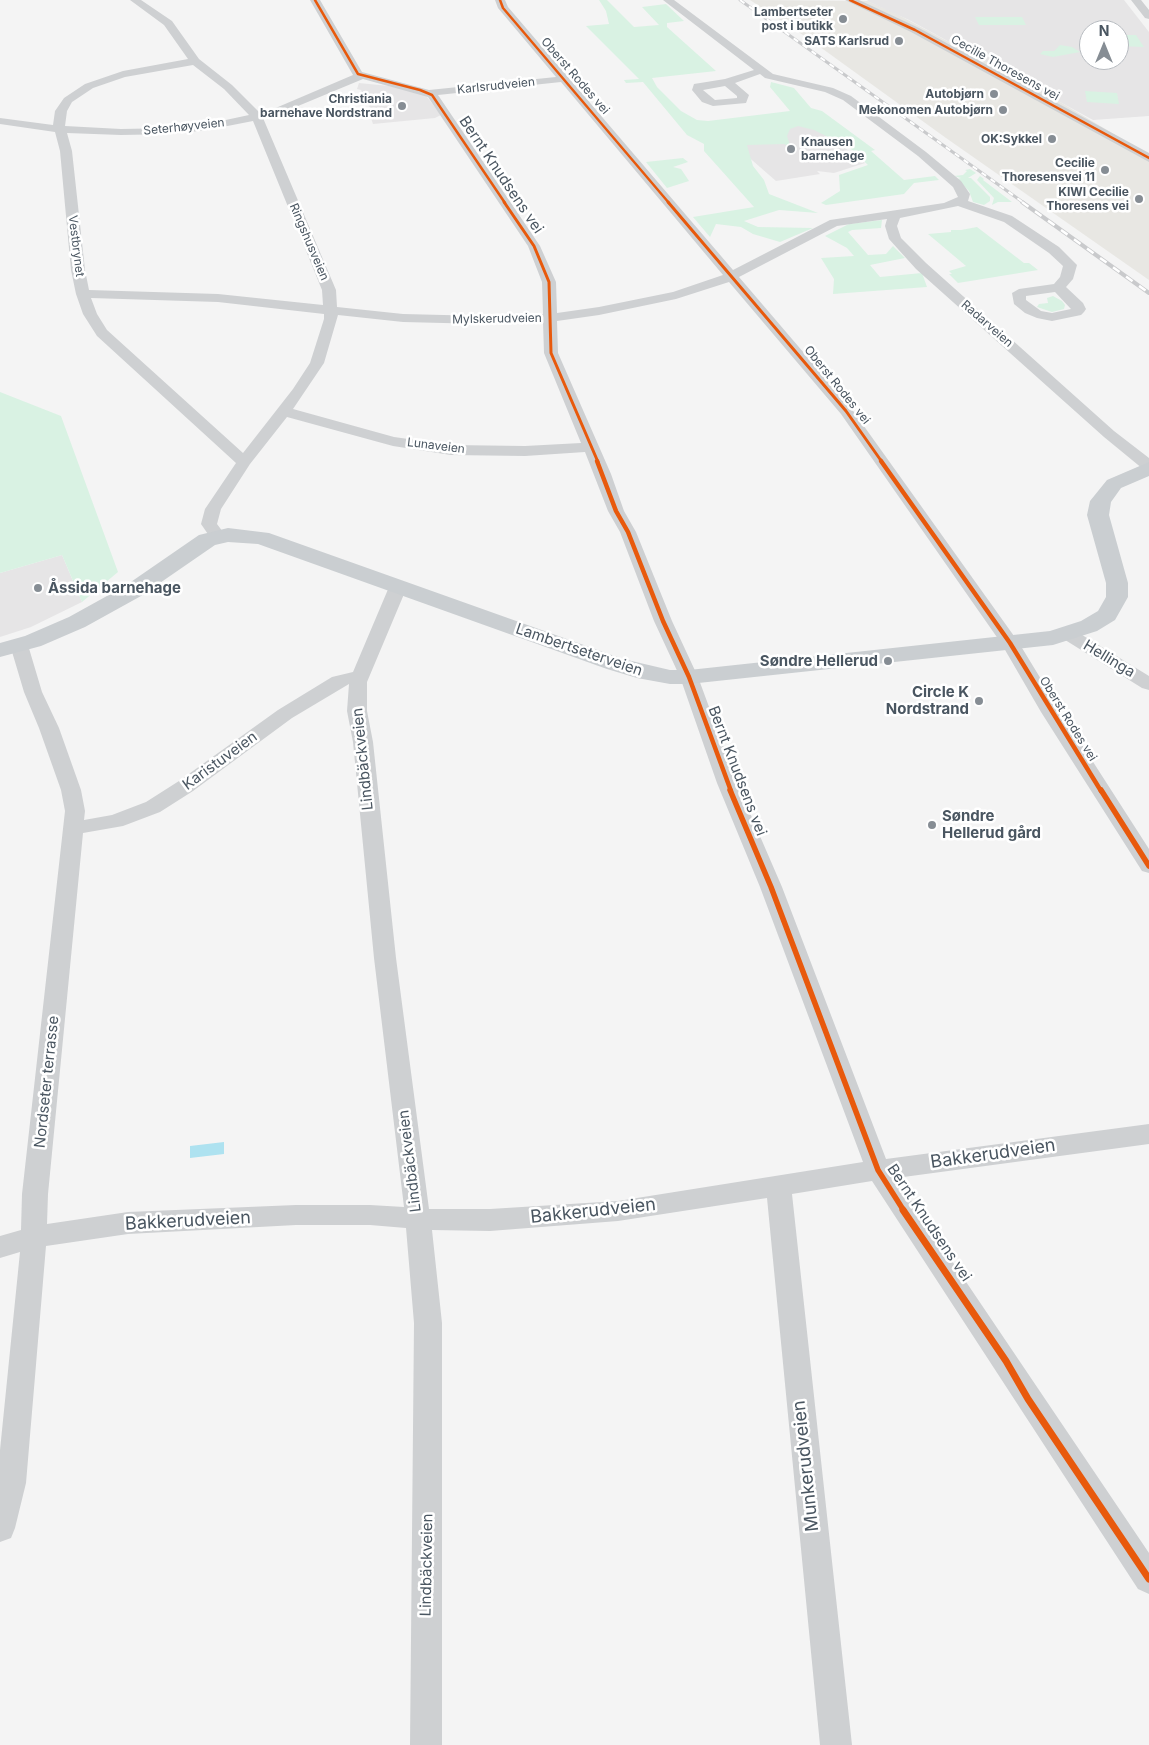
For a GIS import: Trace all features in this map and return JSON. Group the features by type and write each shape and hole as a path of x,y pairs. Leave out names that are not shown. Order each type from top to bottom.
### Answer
{"main road":[{"name":"Lambertseterveien","path":"10,647 60,630 103,609 141,586 197,546 218,536 237,535 261,538 626,667 670,676 689,676 1010,644 1068,634 1099,621 1107,615 1118,590 1098,515 1101,502 1114,484 1148,469"}],"street":[{"name":"Ringshusveien","path":"134,0 172,27 195,61 228,87 257,116 291,203 329,290 331,311 328,332 317,363 304,384 244,462 213,508 210,524 218,536"},
{"path":"315,0 350,63 360,76 430,93"},
{"name":"Oberst Rodes vei","path":"500,0 501,6 843,406 1010,644 1149,866"},
{"path":"668,0 768,76 829,90 847,98 922,154 957,184 964,194 964,198 946,206 894,215"},
{"name":"Cecilie Thoresens vei","path":"850,0 897,20 1149,158"},
{"path":"1136,0 1149,16"},
{"name":"Vestbrynet","path":"195,61 123,74 86,88 68,100 64,105 60,116 60,129 64,139 83,294 90,314 102,332 244,462"},
{"path":"727,82 760,71"},
{"name":"Seterhøyveien","path":"0,121 60,129 121,132 173,131 226,124 257,116 299,102 360,76"},
{"name":"Karlsrudveien","path":"430,93 563,79"},
{"name":"Bernt Knudsens vei","path":"430,93 474,155 534,246 548,282 551,353 558,375 572,402 603,474 616,511 628,532 678,655 689,676 727,783 771,887 878,1170 1149,1579"},
{"path":"958,202 1008,219 1066,260 1070,269 1066,279 1058,287"},
{"name":"Mylskerudveien","path":"83,294 218,298 422,319 549,318 648,302 685,292 732,276 816,230 834,223 881,215 894,215"},
{"name":"Radarveien","path":"894,215 893,235 907,252 1148,469"},
{"name":"Lunaveien","path":"284,411 393,441 451,450 525,451 591,448"},
{"name":"Lindbäckveien","path":"398,587 360,676 357,711 363,742 385,958 423,1259 428,1331 426,1745"},
{"name":"Hellinga","path":"1068,634 1149,684"},
{"name":"Nordseter terrasse","path":"0,1528 11,1483 15,1445 32,1271 32,1237 75,811 71,790 49,728 10,647"},
{"name":"Karistuveien","path":"74,828 116,821 153,807 186,786 285,714 339,681 360,676"},
{"name":"Bakkerudveien","path":"0,1247 32,1237 128,1224 186,1220 296,1215 370,1215 490,1220 622,1210 878,1170 1149,1134"},
{"name":"Munkerudveien","path":"778,1187 836,1745"}],"shaded area":[{"path":"750,0 867,1 893,12 1050,96 1149,155 1149,280 946,138 809,39"},
{"path":"1124,0 1149,32 1149,116 1093,120 909,20 867,1"},
{"name":"Christiania barnehave Nordstrand","path":"359,83 389,86 424,93 441,115 435,118 373,124 368,109 370,108 361,90 357,89"},
{"name":"Knausen barnehage","path":"801,115 865,163 834,173 817,171 820,174 776,181 745,154 750,124"},
{"name":"Åssida barnehage","path":"62,555 82,602 31,627 0,637 0,573"}],"green space":[{"path":"599,0 607,0 634,27 659,25 642,7 666,4 684,21 667,23 667,27 716,71 652,78 657,87 681,111 697,120 708,121 790,111 770,87 771,82 794,88 811,108 822,111 875,150 871,151 904,180 935,176 939,180 914,183 904,194 826,205 821,203 840,191 839,175 868,165 850,148 814,130 798,126 790,129 787,136 791,148 784,144 747,145 753,166 764,180 769,194 818,213 779,210 744,221 758,227 813,228 780,242 753,234 741,227 716,224 710,237 693,217 754,207 704,151 704,144 687,135 643,82 626,83 624,80 639,79 586,26 609,24 606,11"},
{"path":"975,17 1022,17 1026,25 979,25"},
{"path":"1129,35 1136,35 1144,47 1129,46"},
{"path":"1060,45 1072,47 1079,52 1053,57 1040,54 1043,51 1054,51"},
{"path":"1085,91 1117,93 1119,104 1087,102"},
{"path":"683,158 688,162 673,167 681,169 689,181 667,188 646,162"},
{"path":"970,169 976,173 968,178 971,178 990,197 990,201 984,205 973,202 969,191 957,179 961,178 954,176 963,175 967,171 965,170"},
{"path":"980,176 1012,202 998,202 992,205 994,198 977,180"},
{"path":"882,220 881,228 852,230 848,232 868,255 886,254 893,246 905,258 870,265 880,277 922,273 927,287 833,294 834,279 821,258 854,256 847,248 825,236 849,224"},
{"path":"977,227 1024,263 1029,263 1038,270 958,283 949,274 952,274 949,271 966,266 928,234"},
{"path":"1053,296 1062,301 1065,305 1064,309 1052,312 1037,307 1039,304 1048,303 1047,298"},
{"path":"0,392 61,416 118,572 82,602 62,555 0,573"}],"water":[{"path":"224,1142 224,1154 190,1158 190,1146"}],"railway":[{"path":"740,0 1024,203"},
{"path":"1022,202 1149,293"}],"cycle path":[{"path":"315,0 358,74 420,90 432,95 534,246 549,282 551,353 559,375 603,474 616,511 628,532 663,621 689,677 727,783 771,887 878,1170 1149,1579"},
{"path":"500,0 503,8 846,411 1010,643 1051,712 1149,866"},
{"path":"850,0 915,30 1149,158"}],"place":[{"name":"Lambertseter post i butikk","path":"843,19"},
{"name":"SATS Karlsrud","path":"899,41"},
{"name":"Autobjørn","path":"994,94"},
{"name":"Christiania barnehave Nordstrand","path":"402,106"},
{"name":"Mekonomen Autobjørn","path":"1003,110"},
{"name":"OK:Sykkel","path":"1052,139"},
{"name":"Knausen barnehage","path":"791,149"},
{"name":"Cecilie Thoresensvei 11","path":"1105,170"},
{"name":"KIWI Cecilie Thoresens vei","path":"1139,199"},
{"name":"Åssida barnehage","path":"38,588"},
{"name":"Søndre Hellerud","path":"888,661"},
{"name":"Circle K Nordstrand","path":"979,701"},
{"name":"Søndre Hellerud gård","path":"932,825"}]}
